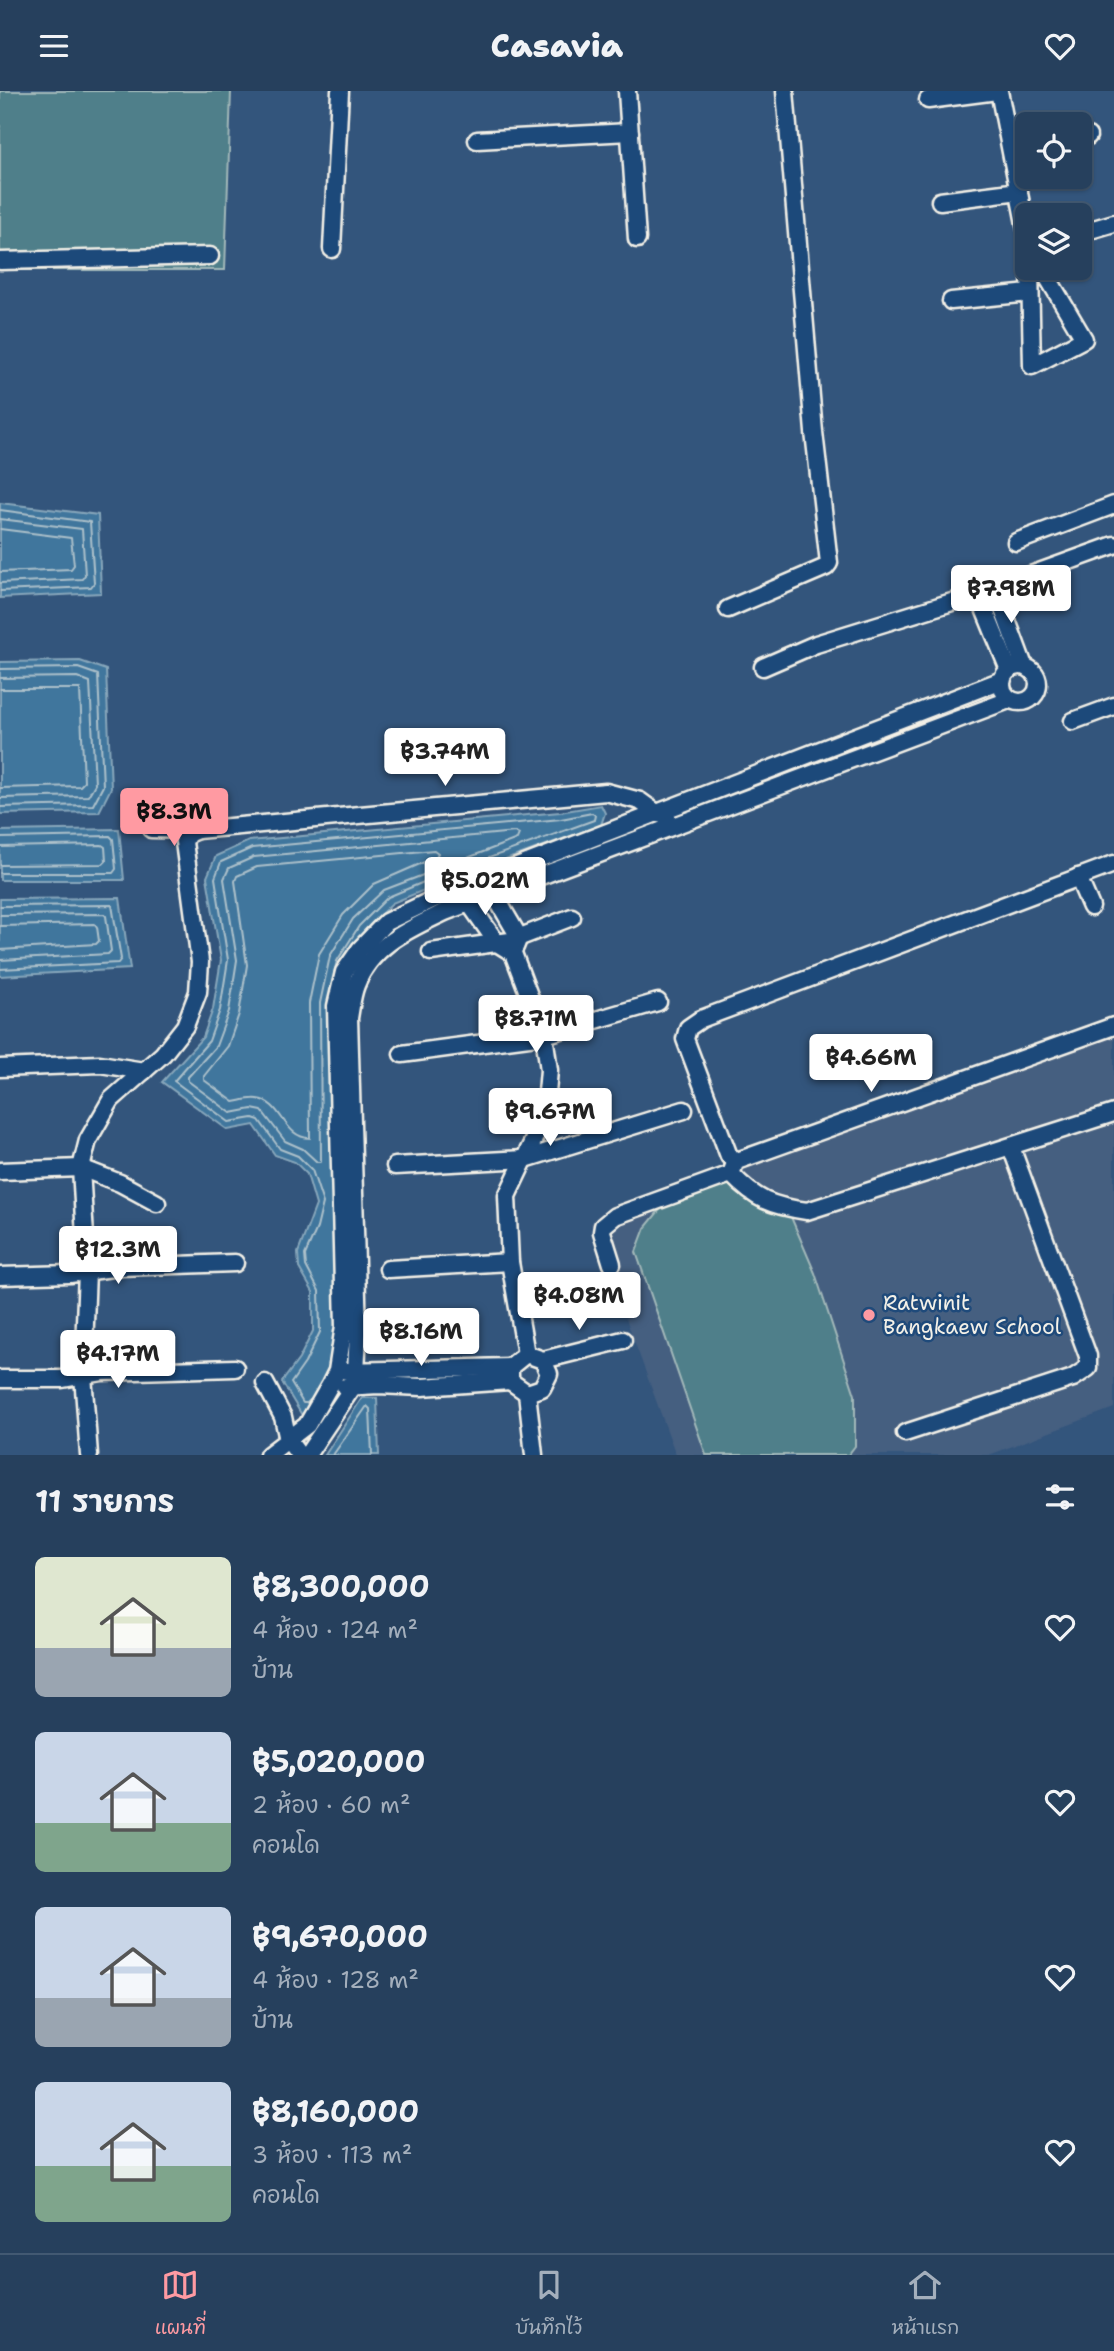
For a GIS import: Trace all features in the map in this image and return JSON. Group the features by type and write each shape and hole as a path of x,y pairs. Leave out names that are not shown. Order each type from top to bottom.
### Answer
{"street":[{"path":"332,249 340,91"},
{"path":"627,91 638,239"},
{"path":"728,608 826,567 829,563 814,432 785,91"},
{"path":"928,100 998,91 1015,141"},
{"path":"477,140 630,132"},
{"path":"940,201 1019,191 1021,203"},
{"path":"1092,229 1114,223"},
{"path":"0,261 210,256"},
{"path":"1030,280 1031,366 1084,339 1049,280"},
{"path":"951,300 1030,293"},
{"path":"1016,542 1114,505"},
{"path":"762,667 816,644 978,594 1114,545"},
{"path":"995,588 1012,672 1003,691 1009,699"},
{"path":"978,594 1012,672"},
{"path":"307,1455 314,1448 354,1380 358,1333 336,1006 344,972 360,949 386,922 686,822 1009,699 1023,703 1035,695 1038,689 1036,675 1012,672 658,814 489,887"},
{"path":"1073,721 1114,706"},
{"path":"151,829 197,830 606,792 640,801 658,814 686,822"},
{"path":"89,1455 83,1375 87,1272 80,1168 88,1140 111,1100 163,1054 185,1026 198,992 200,963 184,842 188,834 197,830"},
{"path":"1114,864 701,1019 688,1027 685,1039 734,1167 751,1194 781,1207 807,1211 1114,1113"},
{"path":"1078,877 1091,907"},
{"path":"334,1378 354,1380 510,1374 526,1354 510,1262 507,1196 525,1159 545,1104 549,1070 544,1035 516,945 489,887"},
{"path":"466,895 497,943"},
{"path":"431,952 497,943 516,945 572,917"},
{"path":"402,1054 544,1035 658,1002"},
{"path":"612,1264 602,1232 603,1226 615,1216 734,1167 1114,1026"},
{"path":"0,1068 100,1064 144,1071"},
{"path":"396,1166 525,1159 684,1110"},
{"path":"905,1433 1073,1378 1088,1368 1088,1356 1012,1147"},
{"path":"268,1455 307,1425 334,1378 344,1326 346,1149"},
{"path":"0,1171 80,1168 120,1183 157,1203"},
{"path":"388,1269 510,1262"},
{"path":"0,1276 71,1275 119,1267 235,1263"},
{"path":"526,1354 543,1360 623,1339"},
{"path":"527,1393 542,1388 549,1374 543,1360"},
{"path":"0,1379 62,1378 102,1372 236,1368"},
{"path":"510,1374 527,1393 534,1455"},
{"path":"265,1383 283,1417 288,1440 299,1455"}],"shaded area":[{"name":"Ratwinit Bangkaew School","path":"1114,1031 1114,1408 989,1455 676,1455 591,1223"}],"green space":[{"path":"0,91 231,91 225,270 0,270"},
{"path":"737,1181 791,1217 815,1273 855,1395 855,1446 848,1455 706,1455 636,1252 645,1228 671,1196"}],"water":[{"path":"0,503 98,515 101,593 0,598"},
{"path":"80,661 106,670 111,788 99,812 0,814 0,662"},
{"path":"601,805 605,813 601,825 392,903 365,930 343,964 341,1333 322,1398 303,1417 282,1382 299,1359 313,1331 313,1292 299,1268 298,1253 316,1205 307,1174 295,1162 275,1155 254,1125 228,1130 162,1082 203,1037 213,1009 221,960 207,877 216,856 249,841 560,812"},
{"path":"119,829 124,880 0,880 0,831"},
{"path":"120,898 130,969 0,976 0,899"},
{"path":"362,1398 377,1398 379,1455 325,1455"}],"place":[{"name":"Ratwinit Bangkaew School","path":"869,1315"}]}
